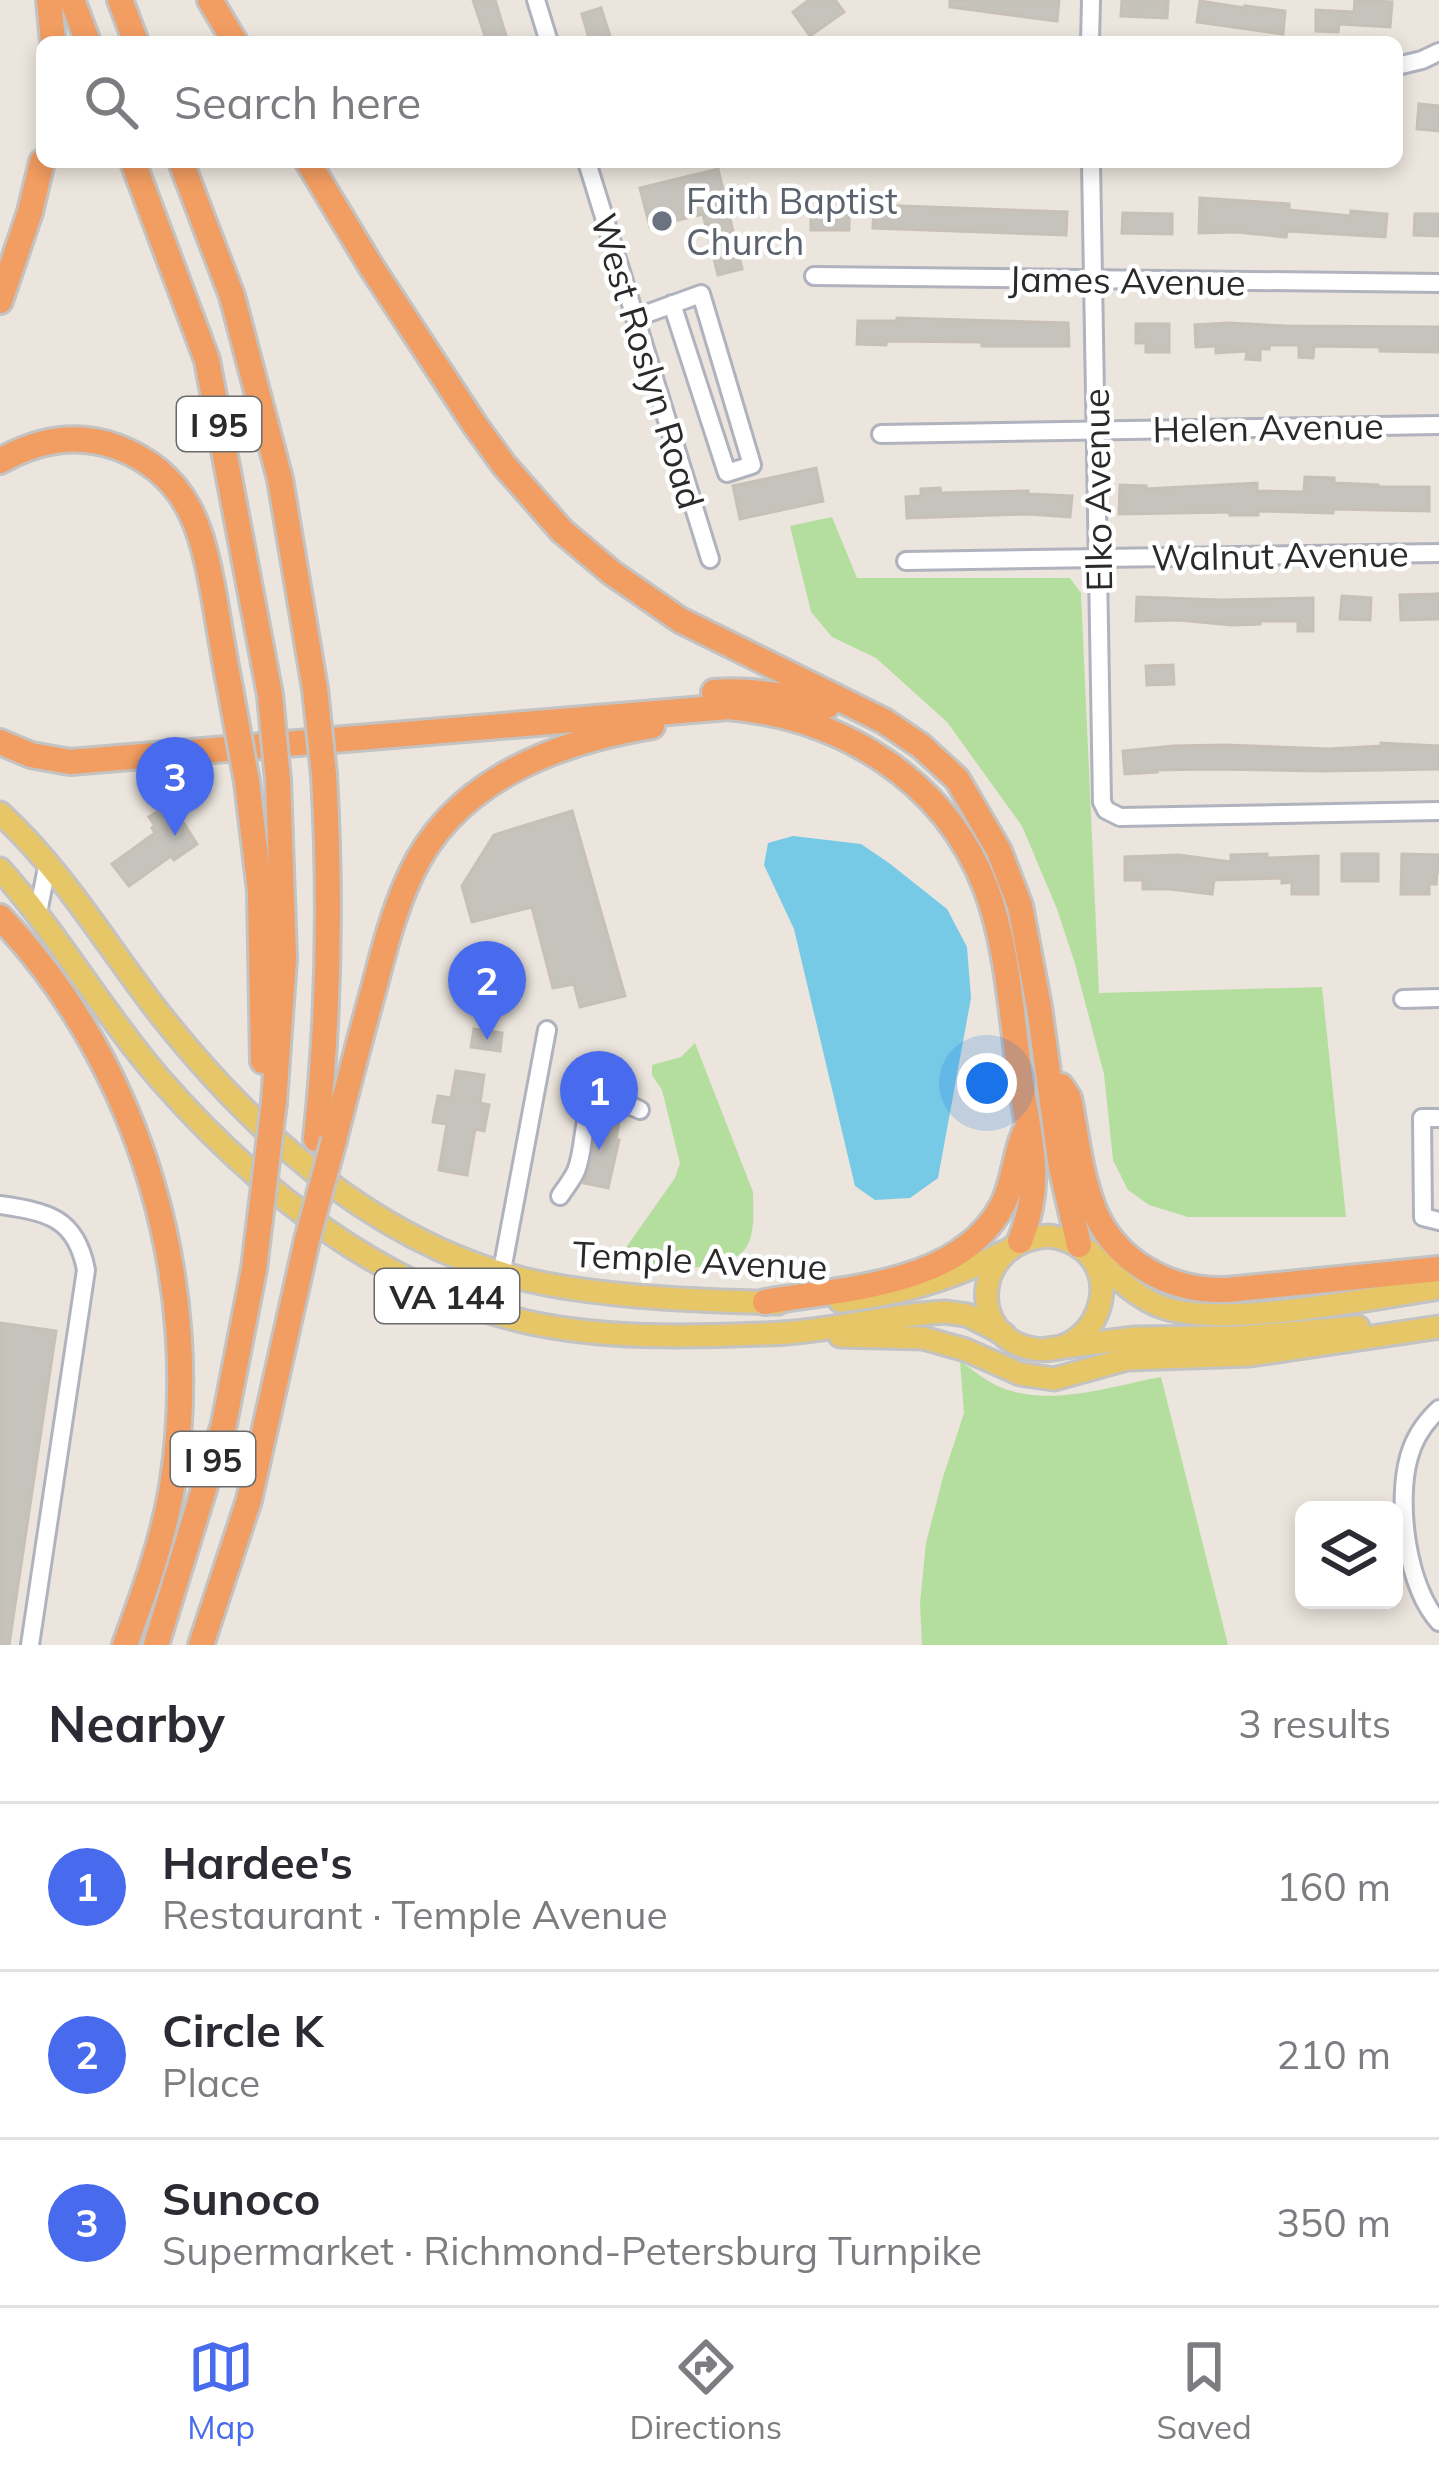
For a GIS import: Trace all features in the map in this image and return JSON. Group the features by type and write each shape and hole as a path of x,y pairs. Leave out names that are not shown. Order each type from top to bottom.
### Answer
{"highway":[{"path":"49,0 52,36"},
{"path":"72,0 86,36"},
{"path":"120,0 134,36"},
{"path":"210,0 231,36"},
{"path":"0,301 41,168"},
{"name":"I 95","path":"135,168 207,360 270,695 284,958 254,1269 224,1424 156,1645"},
{"name":"I 95","path":"184,168 232,296 280,479 314,689 324,775 329,900 325,1139 249,1500 201,1645"},
{"path":"312,168 475,425 562,531 680,620 903,733 957,779 1011,878 1019,906 1061,1167 1084,1248"},
{"path":"0,461 45,442 92,440 139,456 176,488 202,538 247,782 261,911 269,1097"},
{"path":"0,725 36,742 76,748 753,692 818,703 870,725 918,758 985,826"},
{"path":"0,742 70,762 707,708 749,709 851,740 901,771 943,812 974,862 995,917 1035,1191 1029,1220 1012,1247"},
{"path":"325,1139 400,900 424,850 475,795 536,757 609,734 708,718 804,722"},
{"path":"0,917 41,964 98,1051 152,1184 173,1279 180,1365 177,1448 164,1527 124,1645"},
{"path":"1048,1064 1069,1098 1097,1217 1122,1251 1150,1273 1181,1286 1214,1291 1439,1269"},
{"path":"765,1302 908,1276 965,1250 1001,1208 1027,1126"}],"main road":[{"name":"Temple Avenue","path":"0,813 48,862 160,1015 280,1144 321,1178 454,1255 502,1272 581,1289 823,1303 902,1292 969,1270 1012,1247"},
{"name":"Temple Avenue","path":"0,868 38,913 133,1047 186,1108 314,1221 430,1289 494,1313 553,1327 611,1333 768,1334 945,1312 967,1315 1004,1334"},
{"name":"VA 144","path":"1012,1247 1050,1236 1084,1248"},
{"path":"1004,1334 986,1297 992,1269 1012,1247"},
{"path":"1084,1248 1135,1292 1183,1312 1262,1312 1439,1288"},
{"path":"1048,1349 1072,1342 1097,1313 1100,1274 1084,1248"},
{"name":"VA 144","path":"1004,1334 1024,1346 1048,1349 1136,1338 1240,1337 1439,1324"},
{"path":"768,1334 923,1338 966,1350 1021,1375 1054,1379 1127,1359 1250,1355 1439,1324"}],"street":[{"path":"536,0 547,36"},
{"path":"1090,0 1090,36"},
{"path":"1403,65 1439,52"},
{"name":"West Roslyn Road","path":"589,168 710,560"},
{"name":"Elko Avenue","path":"1091,168 1102,802 1120,817 1439,811"},
{"name":"James Avenue","path":"814,276 1439,283"},
{"path":"635,318 672,304 701,294 752,465 728,473 672,304"},
{"name":"Helen Avenue","path":"881,434 1439,425"},
{"name":"Walnut Avenue","path":"906,561 1439,554"},
{"path":"38,913 48,862"},
{"path":"1403,999 1439,998"},
{"path":"494,1313 547,1030"},
{"path":"560,1196 577,1170 590,1108 608,1101 640,1110"},
{"path":"1439,1118 1422,1118 1423,1217 1439,1221"},
{"path":"0,1205 40,1211 66,1226 78,1240 86,1270 30,1645"},
{"path":"1439,1408 1410,1451 1404,1494 1412,1570 1421,1596 1439,1622"}],"green space":[{"path":"832,517 857,578 1070,578 1081,593 1099,993 1322,987 1346,1217 1188,1217 1149,1205 1128,1190 1113,1160 1104,1074 1075,964 1022,826 947,722 876,658 832,637 811,612 790,526"},
{"path":"695,1043 753,1192 749,1243 735,1258 700,1267 658,1267 607,1257 625,1249 675,1178 680,1163 652,1065 681,1057"},
{"path":"960,1361 1000,1387 1039,1396 1161,1377 1228,1645 922,1645 920,1603 926,1543 964,1413"}],"water":[{"path":"793,836 861,844 947,909 967,947 971,998 938,1178 910,1198 875,1200 855,1186 794,929 764,865 768,843"}],"building":[{"path":"473,0 495,0 506,36 485,36"},
{"path":"809,0 835,0 844,12 810,36 793,12"},
{"path":"950,0 1059,0 1057,21 950,7"},
{"path":"1122,0 1168,0 1167,18 1121,16"},
{"path":"1355,0 1392,2 1390,27 1339,24 1338,32 1316,31 1316,10 1354,12"},
{"path":"1200,1 1285,11 1283,34 1197,22"},
{"path":"601,8 610,36 588,36 582,14"},
{"path":"1419,104 1439,106 1439,131 1417,129"},
{"name":"Faith Baptist Church","path":"718,169 742,269 718,275 703,214 650,227 640,188"},
{"path":"1200,198 1289,204 1289,210 1351,216 1351,211 1387,214 1385,237 1287,231 1286,237 1199,233"},
{"path":"874,205 1067,212 1066,235 873,228"},
{"path":"849,208 849,230 811,230 811,209"},
{"path":"1123,213 1172,214 1172,234 1122,233"},
{"path":"1415,214 1439,214 1439,236 1414,235"},
{"path":"858,321 1068,323 1069,346 857,344"},
{"path":"1136,324 1169,324 1169,352 1146,352 1146,343 1136,343"},
{"path":"1195,325 1439,327 1439,352 1314,346 1313,358 1299,357 1299,345 1269,345 1269,349 1260,349 1260,360 1246,359 1247,351 1216,353 1216,346 1196,347"},
{"path":"816,468 823,501 740,519 733,486"},
{"path":"1305,477 1378,487 1429,487 1429,511 1119,514 1120,485 1146,489 1257,483 1257,491 1304,492"},
{"path":"940,488 941,493 1028,491 1072,496 1070,517 907,518 906,497 921,496 921,489"},
{"path":"1439,594 1439,619 1401,620 1400,595"},
{"path":"1342,596 1371,598 1370,620 1340,619"},
{"path":"1137,597 1313,598 1313,631 1298,631 1298,621 1232,625 1136,621"},
{"path":"1173,665 1174,684 1147,685 1146,666"},
{"path":"1381,743 1439,746 1439,769 1209,769 1125,774 1123,751 1225,745 1328,749"},
{"path":"160,810 167,820 177,813 197,844 129,886 112,864 155,833 149,817"},
{"path":"572,811 625,996 580,1007 574,984 553,988 532,907 472,922 462,886 494,835"},
{"path":"1267,854 1267,858 1318,856 1318,894 1292,894 1292,882 1282,883 1282,878 1214,880 1212,894 1143,889 1143,880 1125,880 1125,857 1179,855 1231,862 1231,855"},
{"path":"1342,854 1378,854 1378,881 1342,881"},
{"path":"1402,854 1439,855 1436,884 1429,884 1429,894 1401,894"},
{"path":"474,1029 502,1033 500,1051 471,1047"},
{"path":"456,1071 484,1075 480,1103 489,1105 484,1131 475,1129 467,1175 439,1170 447,1124 433,1122 438,1096 451,1098"},
{"path":"600,1119 619,1122 608,1188 584,1183"},
{"path":"0,1323 56,1331 9,1645 0,1645"}],"place":[{"name":"Faith Baptist Church","path":"662,221"},
{"name":"Sunoco","path":"175,836"},
{"name":"Circle K","path":"487,1040"},
{"name":"Hardee's","path":"599,1150"}]}
